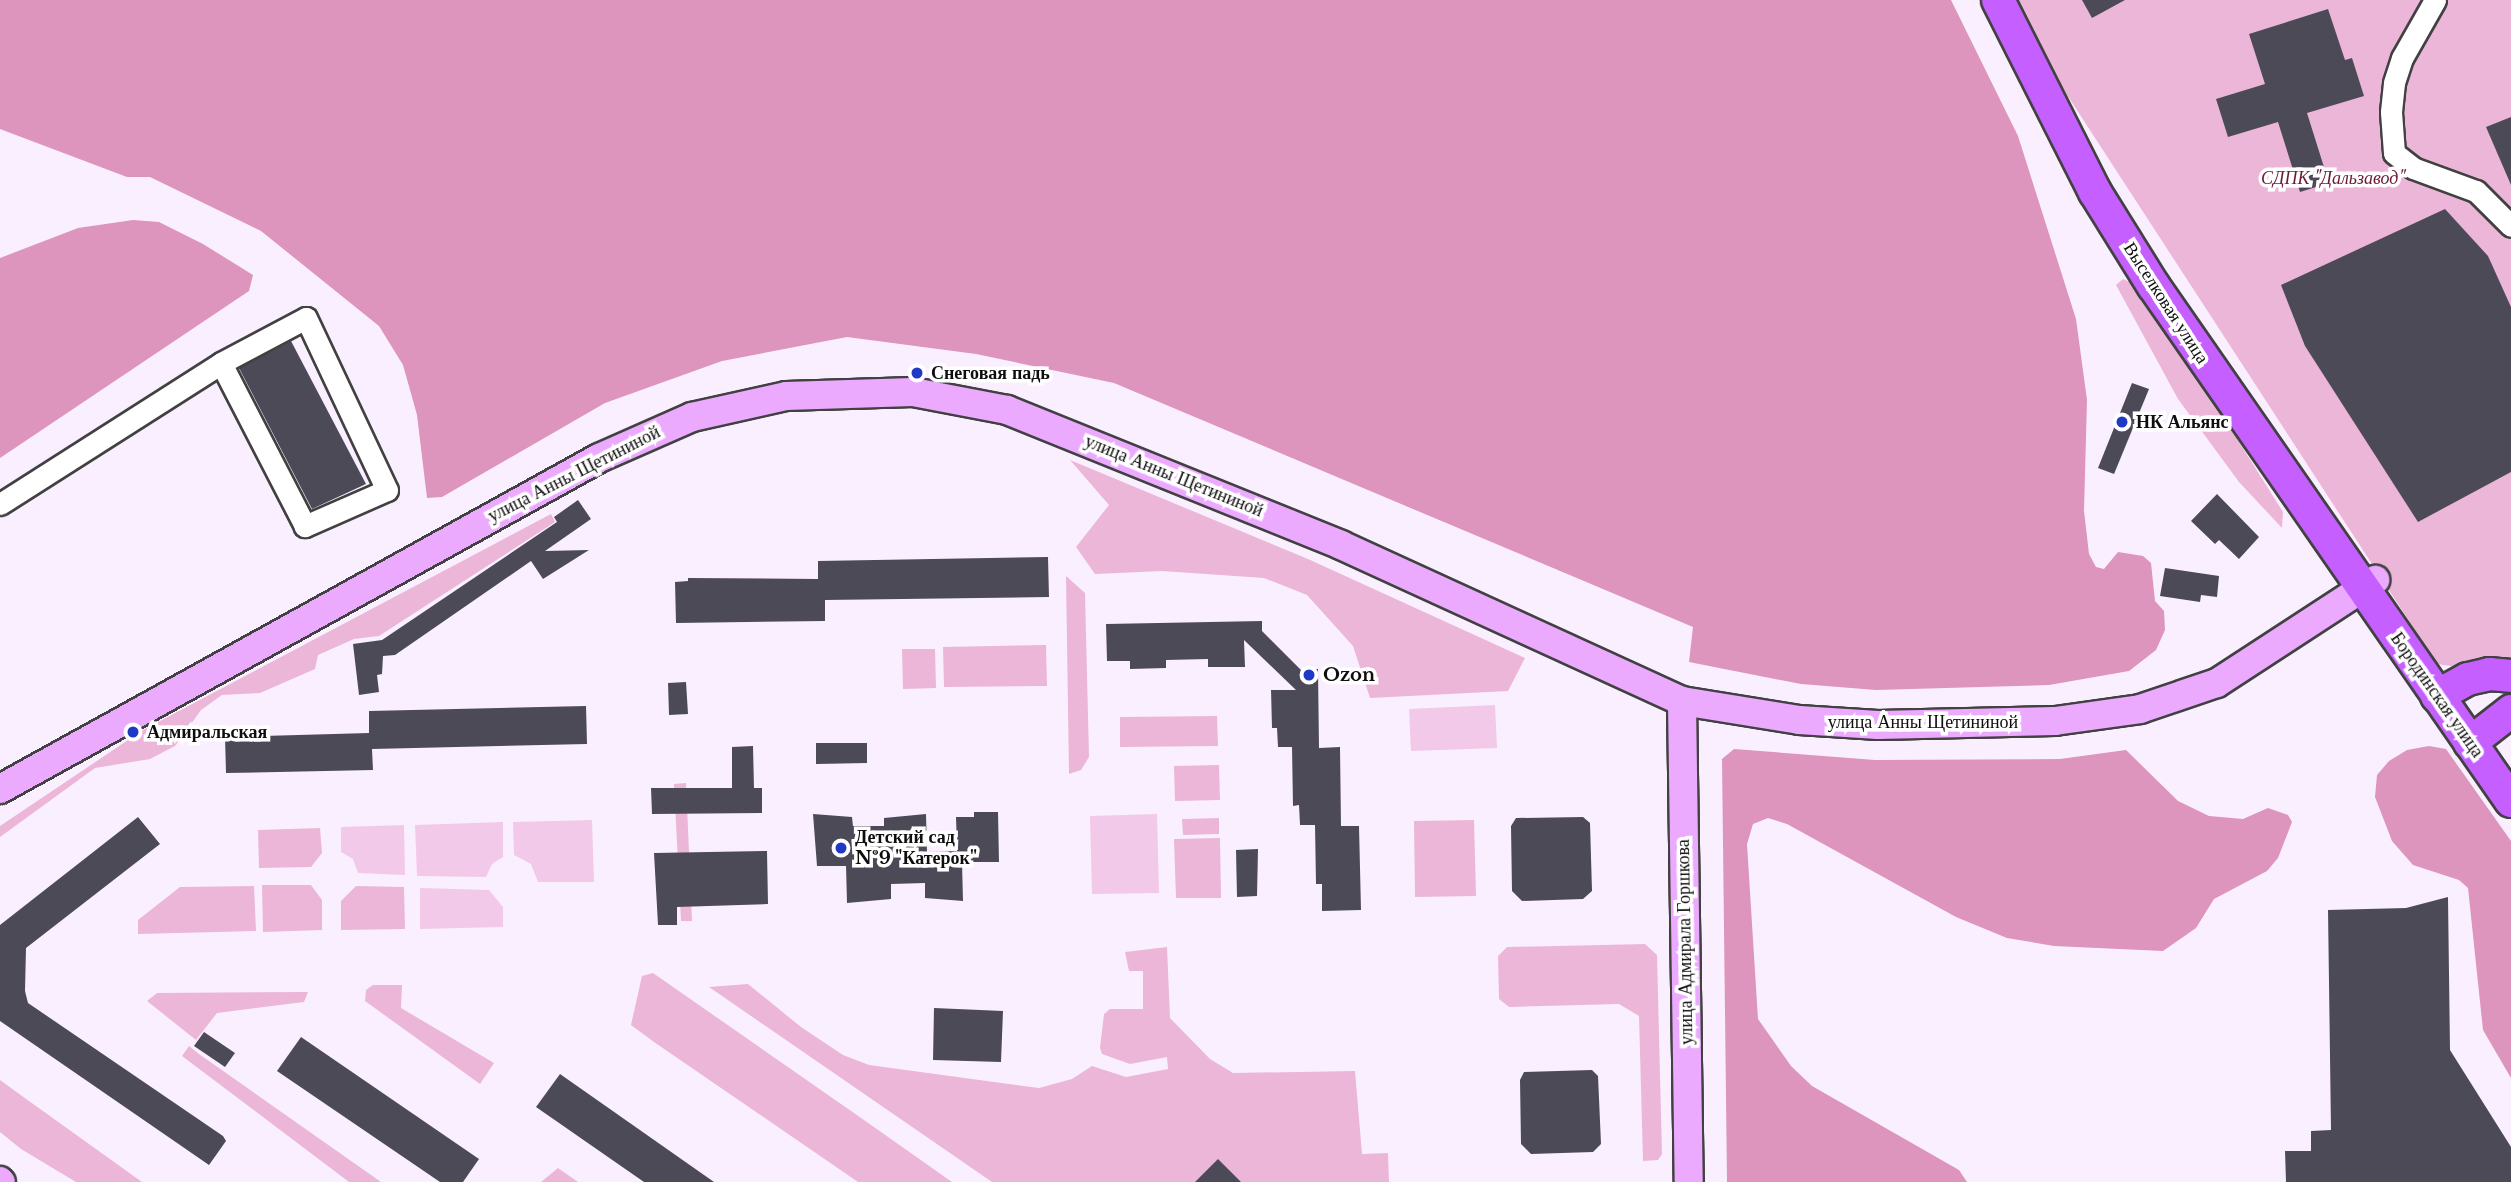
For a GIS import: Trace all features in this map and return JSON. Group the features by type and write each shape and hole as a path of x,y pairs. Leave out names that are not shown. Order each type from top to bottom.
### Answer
{"main road":[{"name":"Выселковая улица","path":"1998,0 2095,192 2208,368 2368,585"},
{"name":"Выселковая улица","path":"2015,0 2107,181 2368,585"},
{"name":"улица Анны Щетининой","path":"0,789 599,458 692,417 786,396 850,391 913,393 1007,410 1341,545 1682,701 1799,720 1878,725 2055,721 2140,709 2217,683 2368,585"},
{"name":"Бородинская улица","path":"2368,585 2475,739 2511,801"},
{"path":"2443,692 2489,674 2511,677"},
{"name":"улица Адмирала Горшкова","path":"1682,701 1689,1182"},
{"path":"2475,739 2511,711"},
{"name":"Бородинская улица","path":"2475,739 2511,778"}],"street":[{"path":"2435,0 2402,58 2394,83 2391,112 2394,153 2413,168 2476,191 2511,226"},
{"path":"0,504 221,363 306,318 387,490 305,526 221,363"}],"green space":[{"name":"СДПК \"Дальзавод\"","path":"2010,0 2511,0 2511,675 2437,664 2032,41"},
{"path":"2123,279 2136,285 2197,375 2283,512 2282,528 2239,482 2178,399 2116,285"},
{"path":"1070,460 1308,559 1525,658 1508,691 1370,698 1353,646 1307,595 1264,578 1162,571 1095,574 1076,547 1109,505"},
{"path":"551,514 555,522 379,636 354,639 318,655 315,669 260,693 222,695 201,710 175,746 150,759 95,768 0,837 0,826 143,730"},
{"path":"1066,576 1085,593 1089,757 1081,770 1069,774"},
{"path":"1046,645 1047,686 944,687 943,647"},
{"path":"902,649 935,649 936,688 903,689"},
{"path":"1217,716 1218,746 1120,747 1120,717"},
{"path":"1219,765 1220,800 1175,801 1174,766"},
{"path":"686,783 692,921 681,921 674,784"},
{"path":"1219,818 1219,834 1183,835 1182,819"},
{"path":"1474,820 1476,896 1415,897 1414,821"},
{"path":"320,828 322,853 311,867 259,868 258,830"},
{"path":"1220,838 1221,898 1176,898 1174,839"},
{"path":"262,885 311,885 322,900 322,930 263,932"},
{"path":"254,886 256,931 138,934 138,920 180,887"},
{"path":"356,886 404,887 405,929 341,930 341,901"},
{"path":"1645,944 1657,955 1662,1154 1658,1160 1643,1161 1639,1016 1619,1004 1509,1007 1499,999 1498,956 1507,947"},
{"path":"1167,947 1170,1018 1210,1059 1233,1073 1355,1071 1362,1154 1388,1153 1389,1182 992,1182 709,987 748,984 801,1027 843,1055 869,1065 1039,1088 1072,1079 1092,1066 1126,1077 1168,1069 1167,1057 1130,1064 1102,1054 1100,1048 1104,1014 1110,1009 1143,1009 1143,971 1129,971 1125,952"},
{"path":"653,973 952,1182 858,1182 654,1042 631,1025 642,976"},
{"path":"373,985 402,985 401,1008 494,1063 480,1084 365,1001 366,990"},
{"path":"308,992 304,1002 217,1013 196,1040 147,1001 157,993"},
{"path":"189,1046 381,1182 349,1182 182,1056"},
{"path":"0,1080 142,1182 76,1182 21,1149 0,1132"},
{"path":"558,1168 578,1182 541,1182"}],"shaded area":[{"path":"0,0 1951,0 2018,136 2076,319 2087,400 2084,511 2089,554 2096,567 2104,569 2118,552 2143,556 2151,563 2155,601 2164,611 2165,630 2156,650 2129,671 2049,685 1876,690 1801,684 1689,662 1693,627 1114,383 976,354 847,337 722,361 605,403 442,497 427,498 417,415 403,365 379,326 261,231 150,177 127,177 0,129"},
{"path":"133,220 159,222 203,244 253,275 249,291 0,458 0,258 78,228"},
{"path":"1495,705 1497,748 1411,751 1409,709"},
{"path":"2429,746 2446,749 2511,841 2511,1078 2483,1030 2468,888 2459,880 2413,865 2392,841 2375,797 2377,775 2389,761 2407,750"},
{"path":"1734,749 1875,760 2060,759 2126,750 2178,801 2209,816 2243,819 2268,808 2288,815 2292,822 2278,858 2267,871 2214,899 2196,928 2163,951 2054,946 2007,938 1956,917 1787,824 1768,818 1753,824 1747,844 1758,1019 1791,1066 1812,1086 1959,1170 1967,1182 1727,1182 1722,759"},
{"path":"1157,814 1159,893 1092,894 1090,816"},
{"path":"592,820 594,882 538,882 531,864 514,855 513,822"},
{"path":"503,822 503,857 492,864 486,877 417,876 415,825"},
{"path":"404,825 405,875 358,873 353,859 341,852 341,827"},
{"path":"420,888 489,890 503,907 503,927 420,929"}],"building":[{"path":"2082,0 2125,0 2092,18"},
{"path":"2328,9 2345,60 2352,58 2364,96 2307,113 2329,183 2300,192 2278,122 2228,137 2216,99 2265,84 2249,34"},
{"path":"2511,117 2511,185 2486,127"},
{"path":"2445,209 2488,256 2511,307 2511,472 2418,522 2305,346 2281,285"},
{"path":"291,341 366,484 312,509 239,368"},
{"path":"2132,383 2149,389 2114,474 2098,468"},
{"path":"2217,494 2259,537 2239,559 2219,540 2215,544 2191,521"},
{"path":"578,500 591,519 545,551 589,550 543,579 531,561 395,655 383,656 382,674 377,675 379,692 359,695 353,644 382,640 557,522 554,517"},
{"path":"1048,557 1049,597 825,600 825,621 676,623 675,582 688,581 688,578 818,579 818,561"},
{"path":"2165,568 2219,576 2217,597 2201,595 2200,602 2160,596"},
{"path":"1262,621 1262,631 1301,670 1318,669 1319,748 1340,747 1341,826 1359,826 1361,910 1322,911 1322,884 1316,884 1315,825 1300,825 1299,805 1293,806 1292,747 1278,747 1277,728 1272,728 1271,690 1296,690 1244,640 1245,667 1208,667 1208,659 1166,660 1166,668 1130,669 1130,661 1107,661 1106,624"},
{"path":"686,682 688,714 669,715 668,683"},
{"path":"586,706 587,744 372,749 373,770 226,773 225,737 369,733 369,711"},
{"path":"816,743 867,743 867,763 816,764"},
{"path":"753,746 754,788 762,788 762,813 652,814 651,788 732,788 732,747"},
{"path":"974,812 998,812 999,862 962,862 963,901 925,898 925,883 891,884 891,899 847,903 846,866 817,866 813,814 852,817 853,826 884,826 884,818 926,814 927,852 957,851 956,817 974,817"},
{"path":"138,817 160,844 26,948 25,991 28,1003 223,1136 226,1141 209,1165 0,1021 0,925"},
{"path":"1583,817 1590,823 1592,891 1583,899 1522,901 1512,891 1511,826 1516,818"},
{"path":"1258,849 1257,896 1237,897 1236,850"},
{"path":"767,851 768,904 677,907 677,925 658,925 654,853"},
{"path":"2448,897 2450,1050 2511,1147 2511,1182 2286,1182 2285,1151 2311,1151 2311,1131 2331,1130 2328,910 2406,908"},
{"path":"934,1008 1003,1011 1001,1062 933,1060"},
{"path":"204,1032 235,1053 225,1067 194,1046"},
{"path":"301,1037 479,1159 463,1182 440,1182 277,1071"},
{"path":"1592,1070 1598,1076 1601,1144 1593,1152 1531,1154 1521,1144 1520,1080 1524,1072"},
{"path":"560,1074 714,1182 644,1182 536,1107"},
{"path":"1218,1159 1241,1182 1195,1182"}],"place":[{"name":"Снеговая падь","path":"917,373"},
{"name":"НК Альянс","path":"2122,422"},
{"name":"Ozon","path":"1309,675"},
{"name":"Адмиральская","path":"133,732"},
{"name":"Детский сад №9 \"Катерок\"","path":"841,848"}]}
